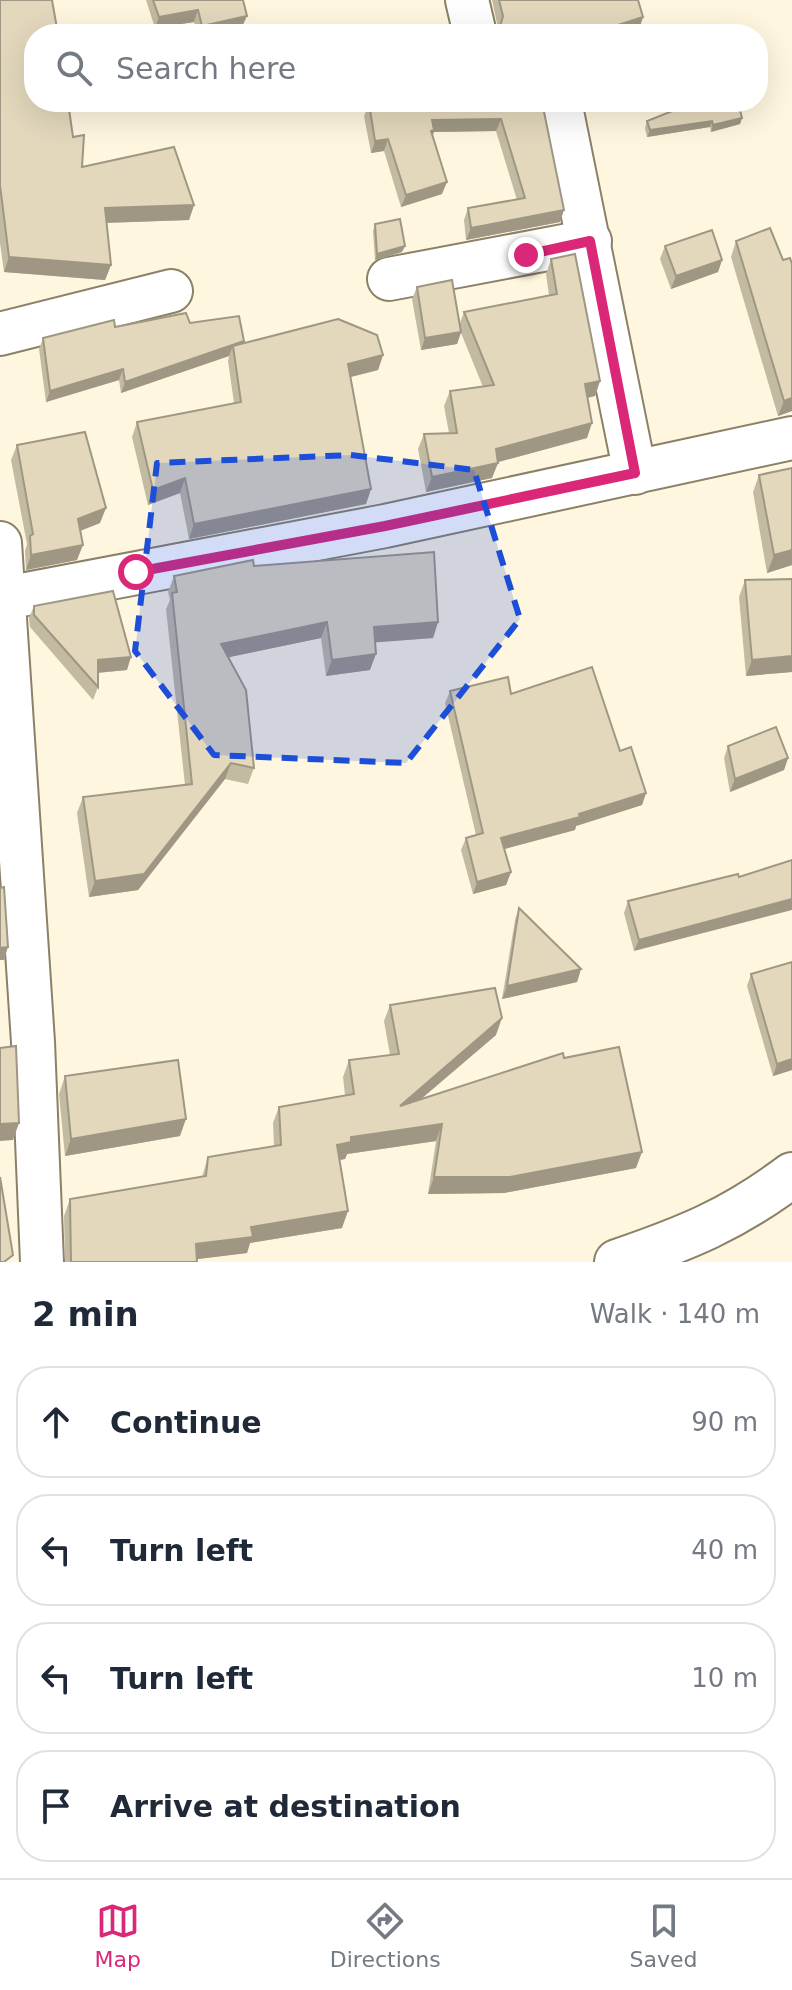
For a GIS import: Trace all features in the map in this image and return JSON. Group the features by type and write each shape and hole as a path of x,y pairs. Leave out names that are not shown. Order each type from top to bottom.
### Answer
{"highway":[{"path":"617,1262 700,1233 759,1200 792,1175"}],"street":[{"path":"467,0 473,24"},
{"path":"562,112 635,473"},
{"path":"389,279 590,241"},
{"path":"0,334 171,291"},
{"path":"3,598 385,526 792,438"},
{"path":"0,543 33,1042 42,1262"}],"highlighted area":[{"path":"351,455 474,470 520,619 406,763 214,755 135,651 157,463"}],"building":[{"path":"0,0 52,0 56,24 24,24 24,112 69,112 73,137 84,135 82,167 174,147 194,205 105,208 111,265 9,257 0,185"},
{"path":"153,0 243,0 247,16 211,24 202,24 198,10 159,17"},
{"path":"499,0 638,0 643,17 621,24 501,24 503,16"},
{"path":"370,112 544,112 564,210 471,228 468,208 525,198 501,119 432,120 434,130 431,131 447,182 406,195 388,139 375,141"},
{"path":"670,112 740,112 742,118 713,125 712,121 650,130 647,121"},
{"path":"400,219 405,246 377,254 375,224"},
{"path":"770,228 783,260 790,258 792,264 792,398 784,401 736,241"},
{"path":"712,230 722,260 676,276 665,246"},
{"path":"575,254 600,381 585,384 592,423 496,449 498,463 432,477 424,434 457,433 450,391 494,385 464,312 557,294 551,259"},
{"path":"452,280 461,332 425,338 417,287"},
{"path":"186,313 190,323 239,316 244,341 125,382 123,369 50,391 43,338 114,320 115,327"},
{"path":"338,319 377,335 383,355 348,364 371,489 194,524 185,478 153,490 137,422 241,402 233,346"},
{"path":"85,432 106,508 78,519 83,545 31,555 30,536 33,534 17,445"},
{"path":"792,468 792,550 774,555 759,475"},
{"path":"434,552 438,622 374,627 376,654 332,660 327,622 221,644 246,690 254,768 231,763 144,874 95,881 83,797 192,784 172,593 177,592 174,576 253,560 254,566"},
{"path":"792,579 792,656 752,660 745,580"},
{"path":"113,591 131,657 98,660 98,687 34,615 34,606"},
{"path":"592,667 620,751 631,747 646,793 579,814 580,817 501,838 511,872 477,882 466,838 483,833 450,691 508,677 511,694"},
{"path":"776,727 788,758 735,779 728,746"},
{"path":"792,860 792,899 639,940 628,901 738,874 739,877"},
{"path":"4,887 8,947 0,948 0,888"},
{"path":"519,908 581,969 507,986"},
{"path":"792,962 792,1059 777,1064 751,974"},
{"path":"495,988 502,1018 400,1106 563,1053 564,1058 619,1047 642,1152 510,1177 434,1177 442,1124 351,1137 351,1142 337,1145 348,1211 251,1227 253,1237 196,1244 197,1262 71,1262 70,1199 206,1176 208,1157 281,1145 279,1107 354,1094 349,1060 399,1054 390,1005"},
{"path":"16,1046 19,1123 0,1124 0,1048"},
{"path":"178,1060 186,1119 71,1139 65,1076"},
{"path":"0,1177 13,1255 4,1262 0,1262"}],"route":[{"path":"136,572 385,526 635,473 590,241 526,255"}]}
